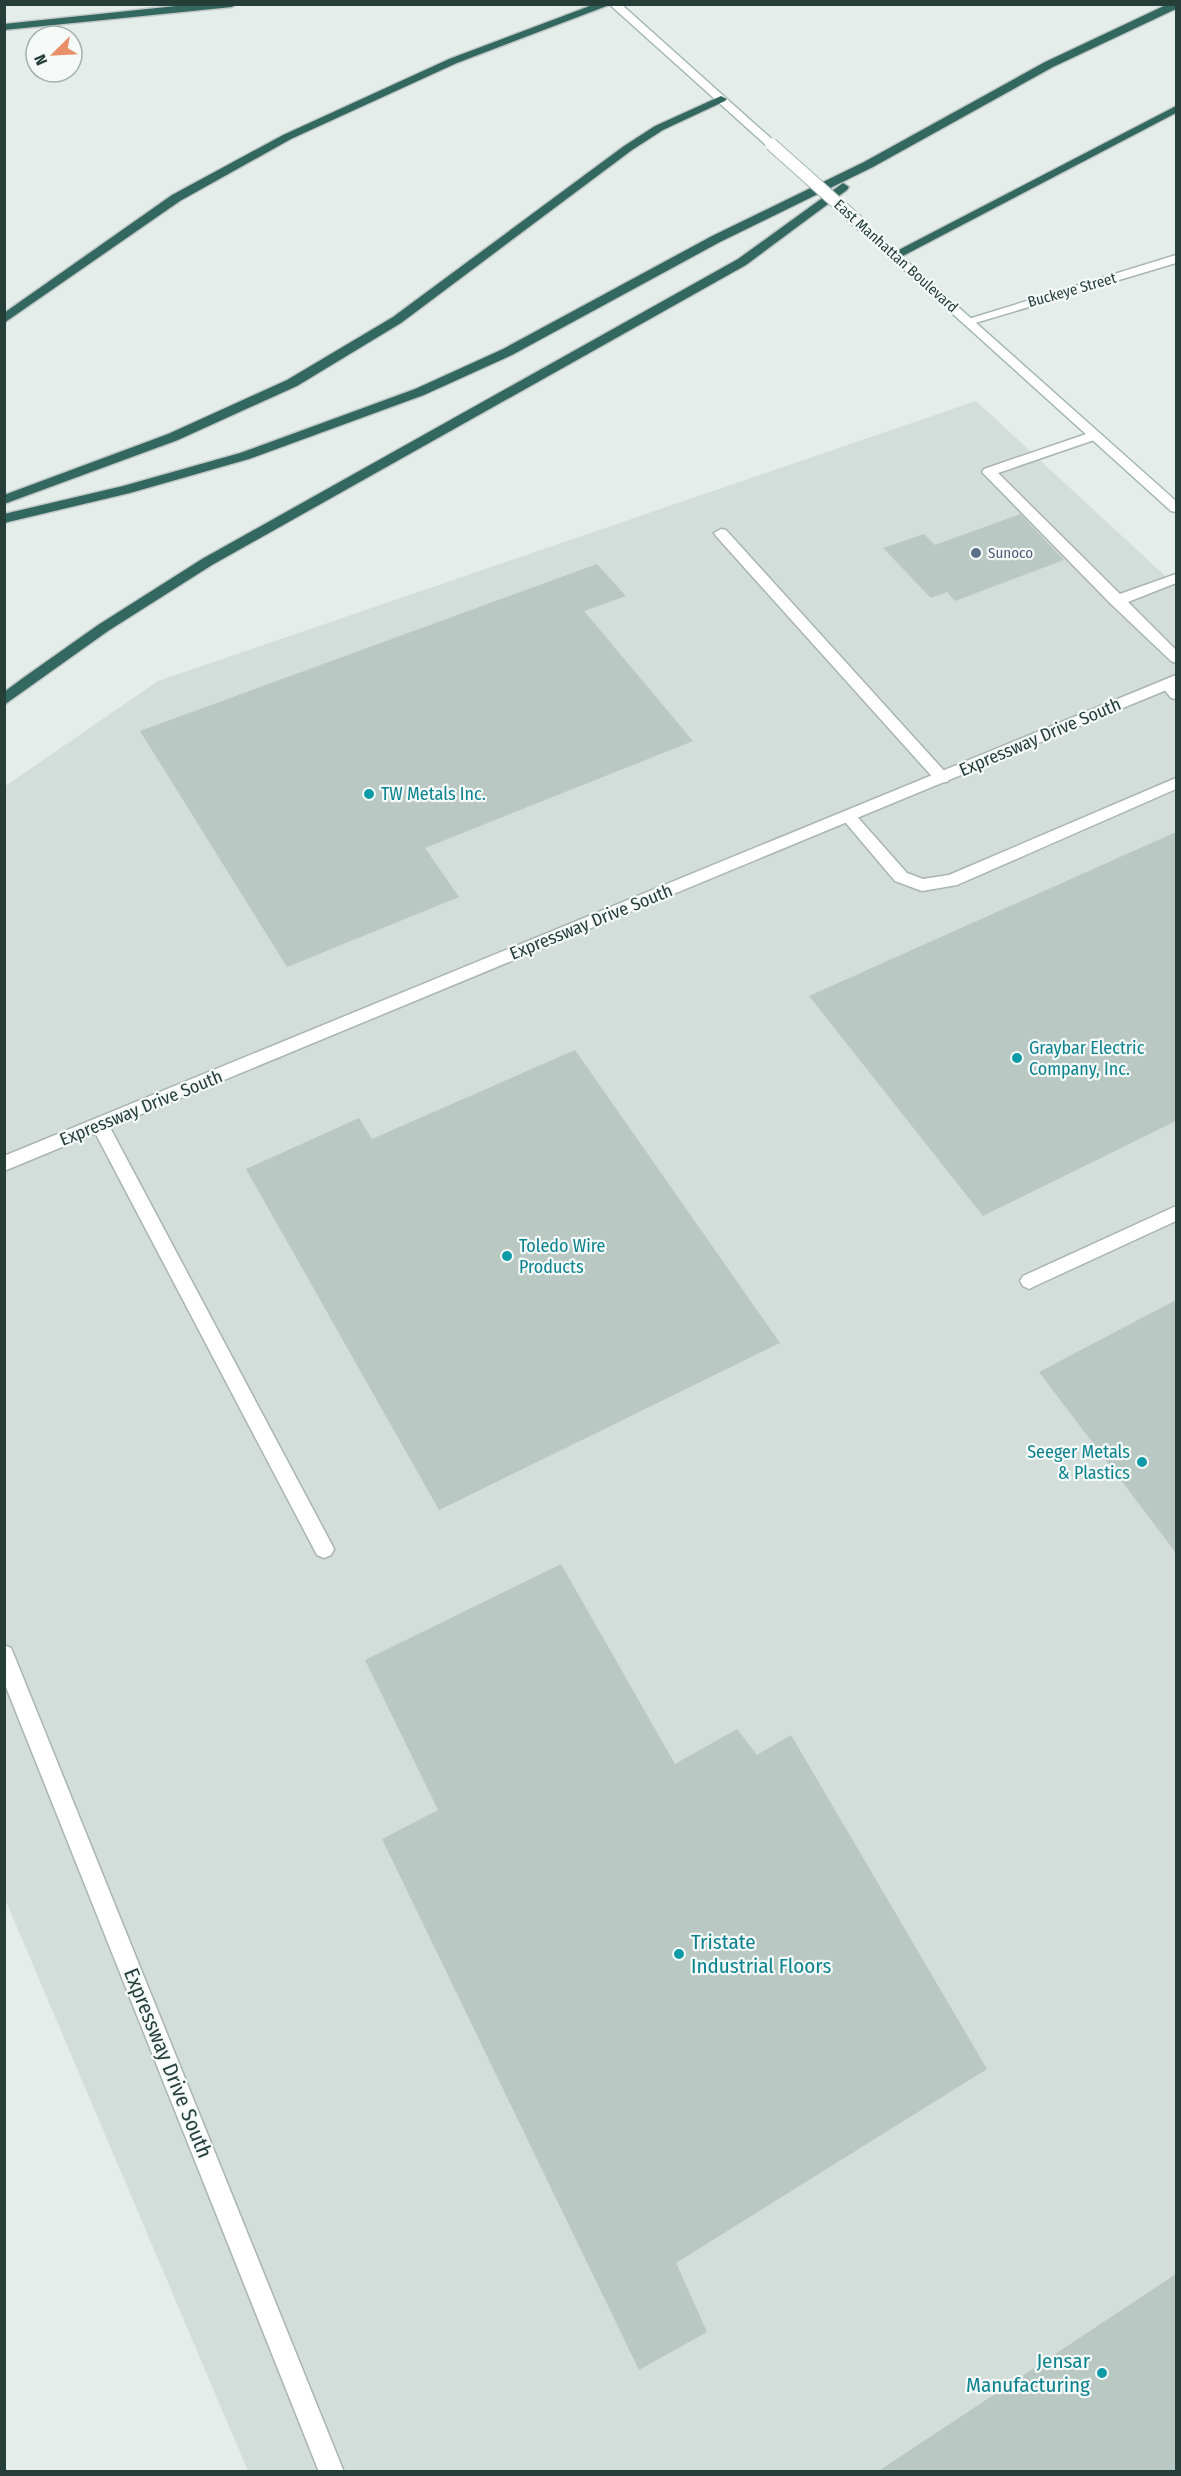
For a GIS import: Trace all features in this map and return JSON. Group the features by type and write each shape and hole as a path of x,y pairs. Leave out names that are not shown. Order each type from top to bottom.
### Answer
{"highway":[{"path":"4,27 232,4"},
{"path":"4,319 176,198 287,137 453,60 607,4"},
{"path":"4,519 152,485 332,428 478,366 572,318 714,240 888,154 1028,75 1176,5"},
{"path":"4,500 173,437 292,383 397,320 628,148 659,128 721,99"},
{"path":"895,255 1176,109"},
{"path":"4,700 123,613 207,562 742,262 888,154"}],"street":[{"name":"East Manhattan Boulevard","path":"614,4 1176,508"},
{"name":"Buckeye Street","path":"968,321 1176,259"},
{"path":"1095,435 989,472 1116,601 1176,658"},
{"path":"721,533 942,778"},
{"path":"1116,601 1176,578"},
{"name":"Expressway Drive South","path":"4,1164 849,816 1173,686"},
{"path":"849,816 901,877 921,885 951,881 1176,783"},
{"path":"100,1125 324,1549"},
{"path":"1029,1281 1176,1213"},
{"name":"Expressway Drive South","path":"4,1655 332,2472"}],"shaded area":[{"path":"976,401 1176,586 1176,2471 248,2471 5,1899 4,787 158,681"}],"building":[{"name":"Sunoco","path":"1020,514 1064,560 955,601 947,592 931,598 883,548 924,534 935,545"},
{"name":"TW Metals Inc.","path":"597,564 626,596 584,611 693,741 425,848 459,897 287,967 140,731"},
{"name":"Graybar Electric Company, Inc.","path":"1176,832 1176,1121 983,1216 809,996"},
{"name":"Toledo Wire Products","path":"575,1050 780,1343 439,1510 246,1169 359,1118 372,1139"},
{"name":"Seeger Metals & Plastics","path":"1176,1300 1176,1553 1039,1372"},
{"name":"Tristate Industrial Floors","path":"561,1564 675,1764 737,1729 757,1755 791,1735 987,2069 676,2263 707,2332 639,2370 382,1839 438,1810 365,1660"},
{"name":"Jensar Manufacturing","path":"1176,2274 1176,2472 877,2472"}],"place":[{"name":"Sunoco","path":"976,553"},
{"name":"TW Metals Inc.","path":"369,794"},
{"name":"Graybar Electric Company, Inc.","path":"1017,1058"},
{"name":"Toledo Wire Products","path":"507,1256"},
{"name":"Seeger Metals & Plastics","path":"1142,1462"},
{"name":"Tristate Industrial Floors","path":"679,1954"},
{"name":"Jensar Manufacturing","path":"1102,2373"}]}
